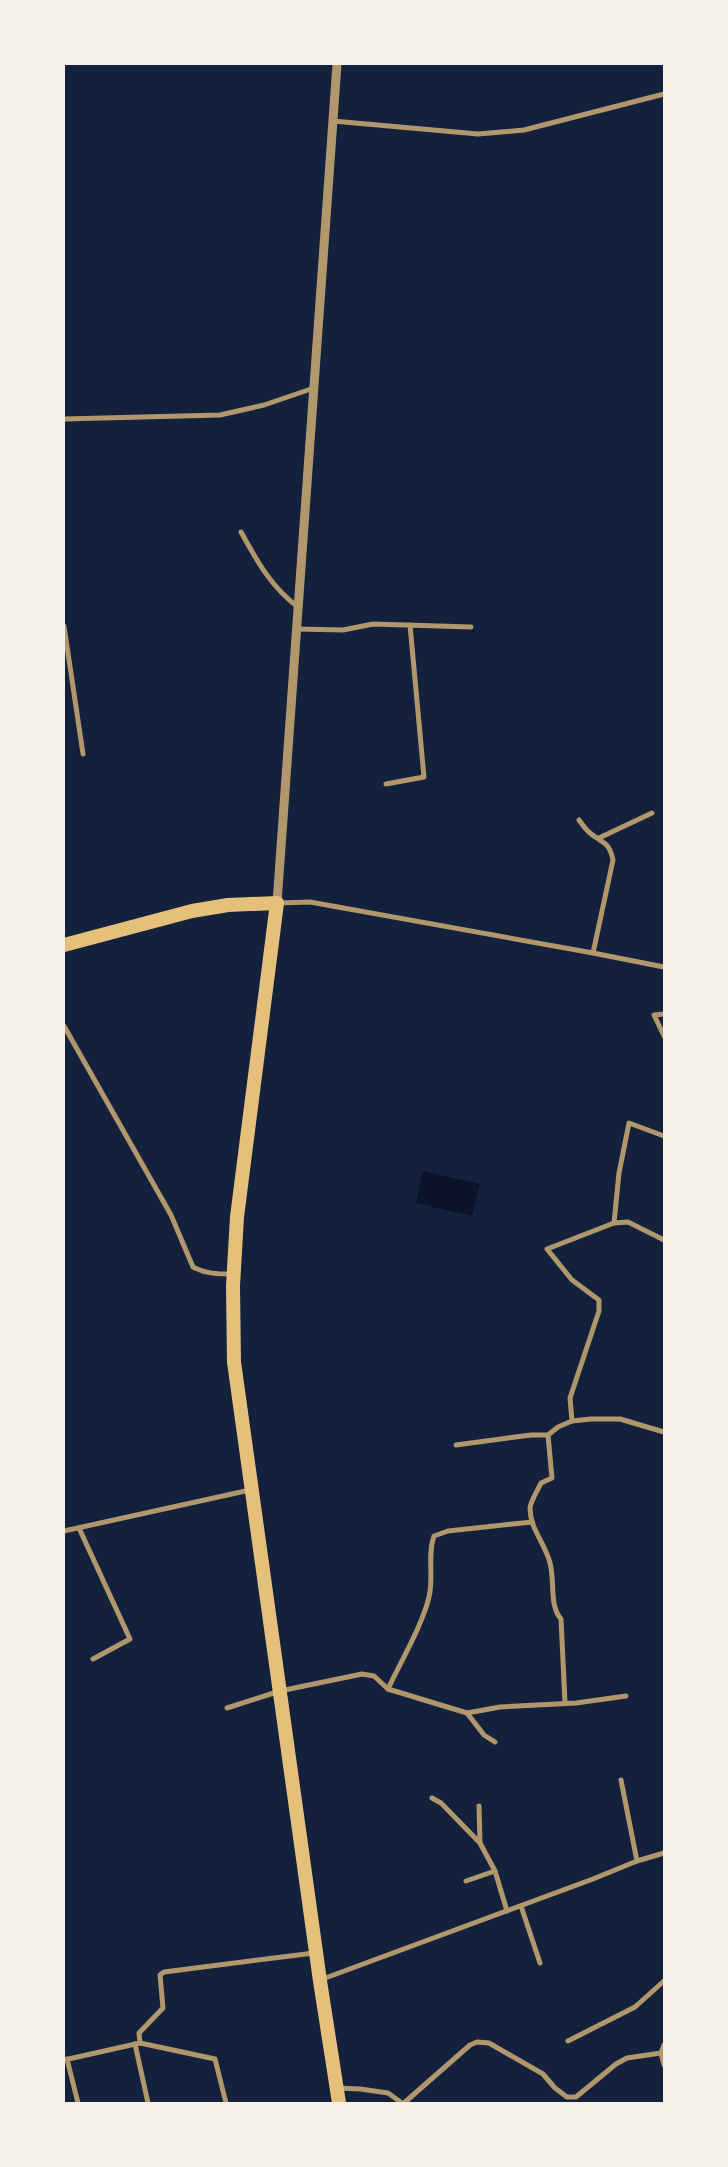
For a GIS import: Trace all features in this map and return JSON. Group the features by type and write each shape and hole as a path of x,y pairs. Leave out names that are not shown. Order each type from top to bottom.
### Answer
{"highway":[{"path":"64,945 192,911 228,905 278,903 237,1218 233,1274 234,1362 320,1981 339,2103"}],"street":[{"path":"337,64 278,903 310,902 593,952 664,967"},
{"path":"333,121 478,134 524,130 664,94"},
{"path":"64,419 220,415 264,405 314,388"},
{"path":"241,532 263,572 284,596 298,607"},
{"path":"297,629 343,630 373,624 471,626"},
{"path":"386,784 424,777 410,625"},
{"path":"64,626 83,754"},
{"path":"599,838 652,813"},
{"path":"579,820 590,833 610,848 613,860 593,952"},
{"path":"664,1014 654,1015 664,1036"},
{"path":"64,1026 171,1215 193,1267 217,1274 233,1274"},
{"path":"614,1223 619,1174 629,1123 664,1136"},
{"path":"572,1421 570,1398 599,1311 599,1300 572,1280 547,1248 614,1223 628,1222 664,1240"},
{"path":"456,1445 548,1434 558,1426 572,1421 620,1419 664,1432"},
{"path":"548,1434 552,1478 541,1483 530,1506 532,1522 550,1561 555,1613 561,1619 565,1703"},
{"path":"64,1531 251,1490"},
{"path":"388,1689 429,1600 432,1584 432,1543 434,1536 448,1531 532,1522"},
{"path":"79,1528 130,1639 93,1659"},
{"path":"227,1708 280,1691 362,1674 374,1676 388,1689 467,1714 500,1707 565,1703 626,1696"},
{"path":"467,1714 484,1735 495,1742"},
{"path":"621,1780 637,1861"},
{"path":"432,1798 441,1803 480,1843 495,1870 507,1911"},
{"path":"479,1806 480,1843"},
{"path":"320,1981 637,1861 664,1853"},
{"path":"466,1881 495,1870"},
{"path":"521,1906 540,1963"},
{"path":"148,2103 138,2044 140,2033 163,2008 160,1975 164,1972 317,1953"},
{"path":"568,2041 635,2007 664,1981"},
{"path":"337,2088 388,2093 403,2103 477,2042 489,2043 543,2074 566,2097 576,2097 616,2064 627,2058 662,2053"},
{"path":"78,2103 66,2059 138,2044 215,2059 226,2103"},
{"path":"664,2045 662,2053 664,2064"},
{"path":"571,2097 571,2103"}],"water":[{"path":"423,1171 480,1184 472,1216 416,1203"}]}
